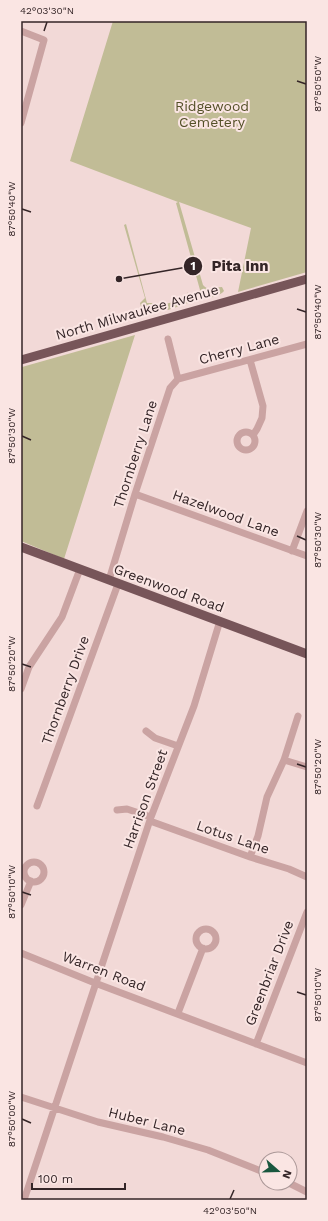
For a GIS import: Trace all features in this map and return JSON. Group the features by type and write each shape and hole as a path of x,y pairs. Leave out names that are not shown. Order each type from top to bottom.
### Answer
{"main road":[{"name":"North Milwaukee Avenue","path":"21,360 307,279"},
{"name":"Greenwood Road","path":"21,547 307,654"}],"street":[{"path":"21,31 44,40 21,123"},
{"path":"168,339 178,379"},
{"name":"Cherry Lane","path":"178,379 307,344"},
{"path":"250,360 263,406 262,418 253,435"},
{"name":"Thornberry Lane","path":"109,580 135,494 170,388 178,379"},
{"name":"Hazelwood Lane","path":"135,494 307,556"},
{"path":"292,551 307,511"},
{"path":"21,689 23,678 29,667 62,616 80,570"},
{"name":"Thornberry Drive","path":"37,806 118,584"},
{"name":"Harrison Street","path":"24,1200 150,819 194,706 219,624"},
{"path":"250,857 258,836 267,797 284,760 298,716"},
{"path":"146,731 155,738 178,746"},
{"path":"284,760 307,767"},
{"name":"Lotus Lane","path":"117,810 127,809 250,857 289,869 307,877"},
{"path":"21,905 31,881"},
{"name":"Greenbriar Drive","path":"256,1044 307,912"},
{"path":"178,1013 203,948"},
{"name":"Warren Road","path":"21,953 95,983 178,1013 307,1063"},
{"name":"Huber Lane","path":"21,1097 98,1122 162,1137 208,1150 258,1170"},
{"path":"298,1188 307,1192"}],"green space":[{"name":"Ridgewood Cemetery","path":"113,21 307,21 307,272 238,292 251,228 179,202 203,285 210,289 222,287 224,291 212,297 199,299 195,292 200,290 176,203 178,202 70,161"},
{"path":"126,224 147,303 153,303 154,309 152,313 145,315 143,314 140,303 145,298 124,225"},
{"path":"187,292 190,299 188,303 168,310 163,308 162,305 187,298"},
{"path":"135,335 64,559 21,541 22,367"}],"place":[{"name":"Pita Inn","path":"119,279"}]}
